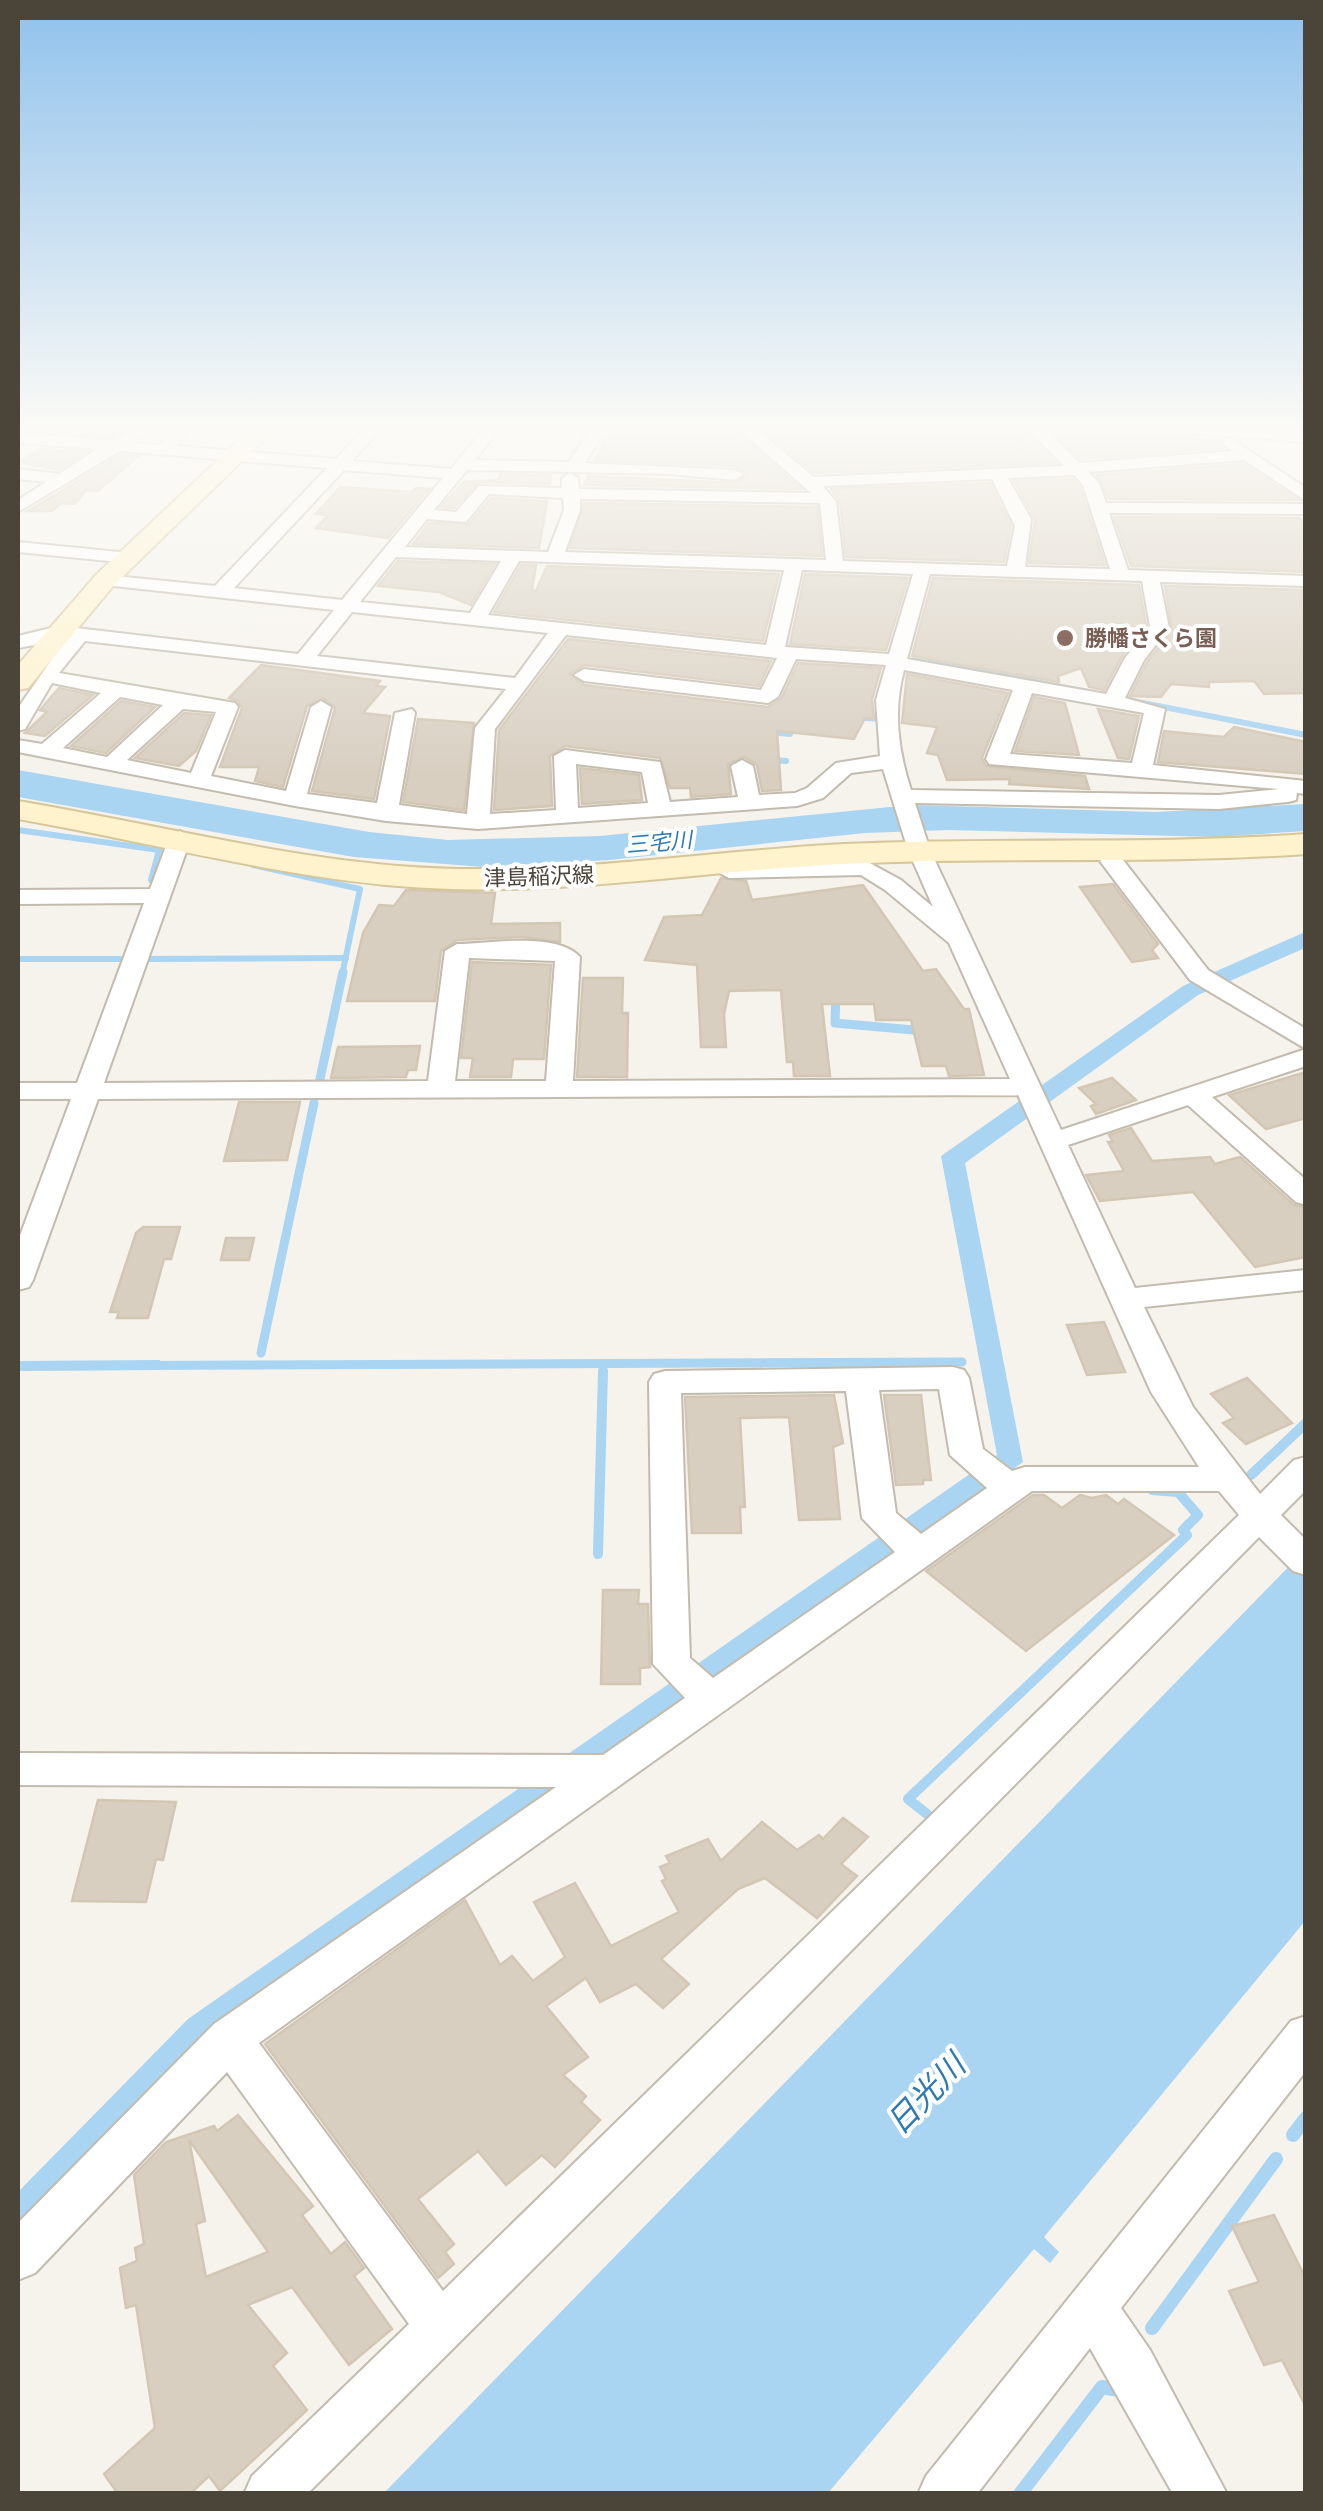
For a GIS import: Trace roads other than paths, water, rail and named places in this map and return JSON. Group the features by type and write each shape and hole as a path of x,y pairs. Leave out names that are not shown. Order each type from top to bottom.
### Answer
{"main road":[{"path":"18,682 65,635 105,580 148,541"},
{"name":"津島稲沢線","path":"18,810 346,870 457,879 555,877 917,844 1243,850 1306,844"}],"street":[{"path":"221,591 268,541"},
{"path":"304,660 402,541"},
{"path":"555,556 560,541"},
{"path":"834,541 836,566"},
{"path":"1017,572 1014,549 1019,541"},
{"path":"1109,541 1121,576"},
{"path":"18,548 130,558"},
{"path":"393,552 1306,581"},
{"path":"474,620 497,593 500,575 512,558"},
{"path":"584,675 768,697 782,652 794,566"},
{"path":"923,569 886,700 891,762 917,844 1167,1392 1194,1438 1262,1520 1306,1562"},
{"path":"1115,698 1136,658 1160,628 1150,577"},
{"path":"105,580 897,662 1115,698 1155,709 1141,770"},
{"path":"478,822 486,728 562,627"},
{"path":"18,642 65,635 520,684"},
{"path":"18,725 65,635"},
{"path":"46,676 178,702 228,706 198,780"},
{"path":"1025,684 997,759 1264,780 1306,791"},
{"path":"45,753 115,691"},
{"path":"110,765 178,702"},
{"path":"294,798 321,706"},
{"path":"386,814 405,713"},
{"path":"18,746 386,814 478,822 567,819 797,799 816,793 844,768 891,762"},
{"path":"567,819 565,756 652,767 661,811"},
{"path":"742,766 750,804"},
{"path":"902,799 1219,802 1306,791"},
{"path":"18,1280 180,838"},
{"path":"1112,861 1210,982 1306,1041"},
{"path":"714,862 729,871 866,868 893,885 961,943"},
{"path":"18,897 158,896"},
{"path":"441,1089 456,951 550,950 568,957 559,1089"},
{"path":"18,1091 559,1089 1039,1109 1193,1095 1306,1057"},
{"path":"1193,1095 1306,1196"},
{"path":"1127,1300 1306,1280"},
{"path":"709,1697 672,1664 665,1382 953,1378 967,1455 998,1478 1228,1479"},
{"path":"860,1379 879,1518 916,1550"},
{"path":"270,2494 1262,1520 1306,1469"},
{"path":"18,2256 229,2039 916,1550 998,1478"},
{"path":"18,1769 607,1771"},
{"path":"944,2494 1306,2036"},
{"path":"229,2039 440,2328"},
{"path":"1092,2307 1132,2368 1201,2494"}],"water":[{"name":"三宅川","path":"18,770 369,832 448,840 600,836 910,805 1157,812 1305,804 1306,831 1215,837 948,830 865,833 609,860 484,867 354,857 18,797"},
{"path":"1305,932 1305,948 1198,995 965,1163 1023,1462 212,2035 18,2234 18,2192 188,2019 997,1455 941,1156 1183,986"},
{"name":"日光川","path":"1305,1550 1305,1921 1044,2237 1059,2252 1050,2263 1034,2249 828,2493 383,2494"}],"waterway":[{"path":"913,660 952,665"},
{"path":"945,664 952,665"},
{"path":"952,665 964,667"},
{"path":"952,665 1306,735"},
{"path":"853,717 879,719"},
{"path":"769,732 790,734 794,721"},
{"path":"769,760 786,761"},
{"path":"18,830 159,850 151,880"},
{"path":"253,865 360,889 346,958"},
{"path":"145,959 346,958"},
{"path":"342,975 346,958"},
{"path":"18,959 120,959"},
{"path":"320,1079 343,972"},
{"path":"836,994 835,1023 925,1031"},
{"path":"261,1353 314,1103"},
{"path":"158,1365 18,1366 962,1362"},
{"path":"598,1554 603,1371"},
{"path":"1251,1475 1306,1423"},
{"path":"927,1814 908,1799 1187,1535 1183,1530 1198,1515 1178,1492 1152,1490"},
{"path":"1293,2135 1306,2118"},
{"path":"1152,2328 1276,2159"},
{"path":"1020,2494 1102,2387 1124,2391"}],"place":[{"name":"勝幡さくら園","path":"1065,638"}]}
